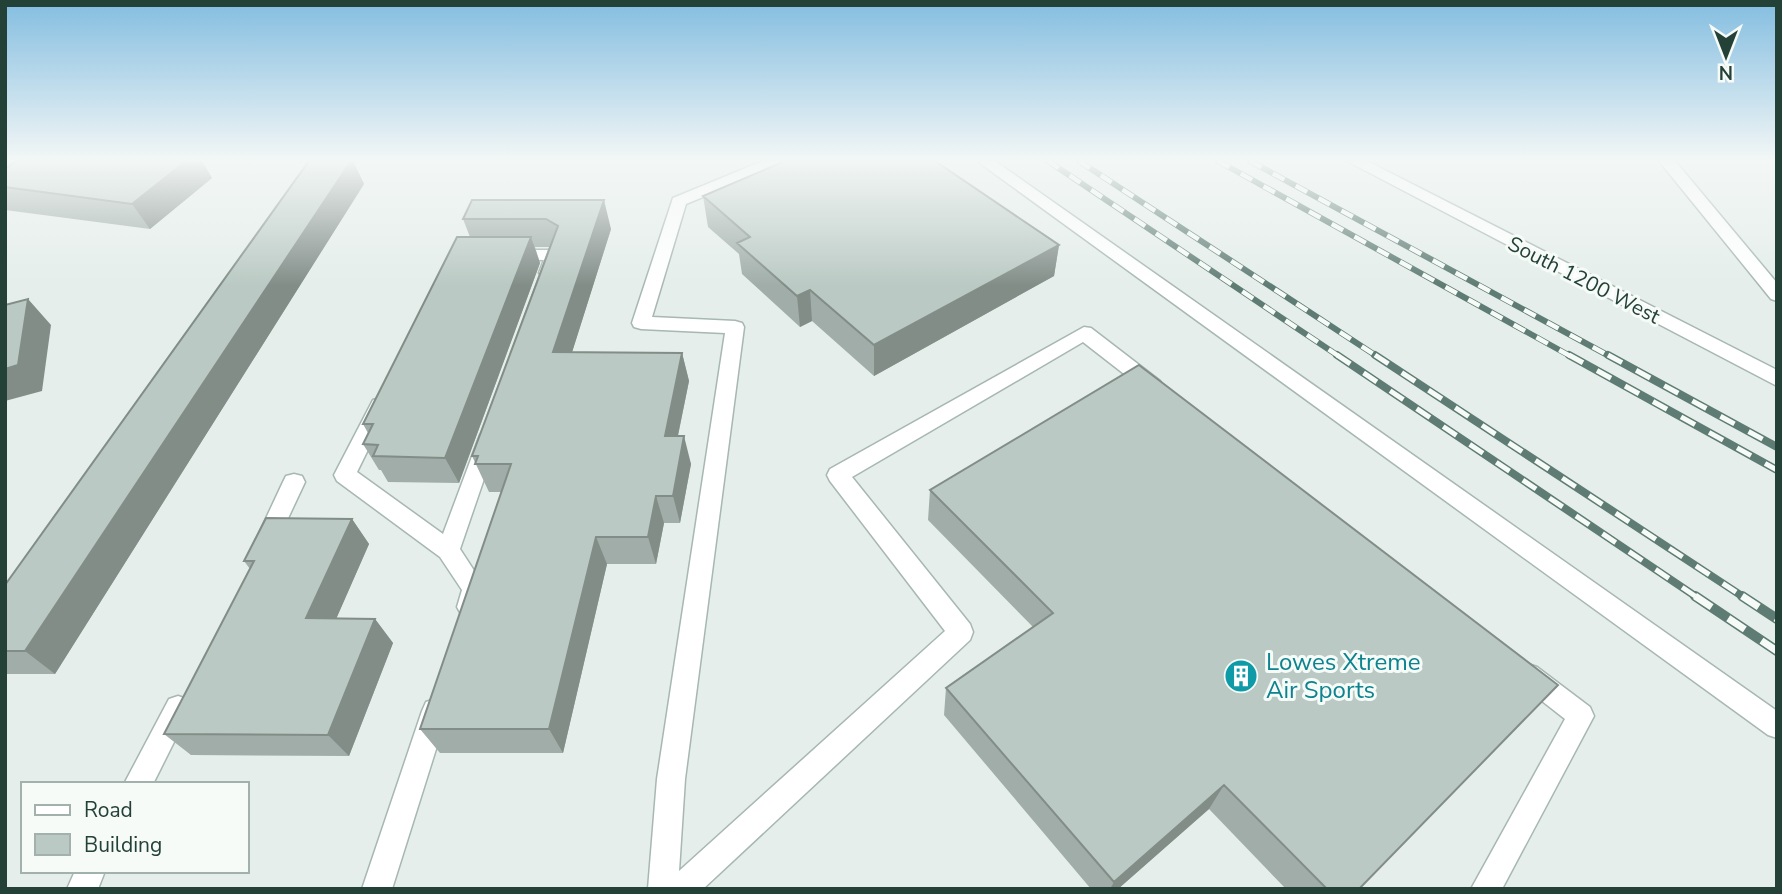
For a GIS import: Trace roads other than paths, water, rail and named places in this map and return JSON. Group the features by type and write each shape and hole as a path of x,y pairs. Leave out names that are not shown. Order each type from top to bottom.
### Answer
{"street":[{"path":"663,889 671,779 735,327 641,323 678,203"},
{"path":"1043,203 1777,726"},
{"name":"South 1200 West","path":"1436,203 1777,379"},
{"path":"1701,203 1777,295"},
{"path":"492,254 555,254 541,293"},
{"path":"681,889 961,632 838,475 1084,333 1172,401"},
{"path":"388,389 345,475 448,550 474,589 462,628"},
{"path":"448,550 494,421"},
{"path":"252,570 294,482"},
{"path":"1486,889 1581,716 1514,664"},
{"path":"139,782 189,689"},
{"path":"377,889 441,693"},
{"path":"82,889 90,873"}],"railway":[{"path":"1110,203 1340,357"},
{"path":"1143,203 1378,357"},
{"path":"1293,203 1572,357"},
{"path":"1327,203 1611,357"},
{"path":"1337,355 1698,598"},
{"path":"1375,355 1745,598"},
{"path":"1569,355 1777,470"},
{"path":"1608,355 1777,447"},
{"path":"1695,596 1777,651"},
{"path":"1742,596 1777,619"}],"place":[{"name":"Lowes Xtreme Air Sports","path":"1241,676"}]}
